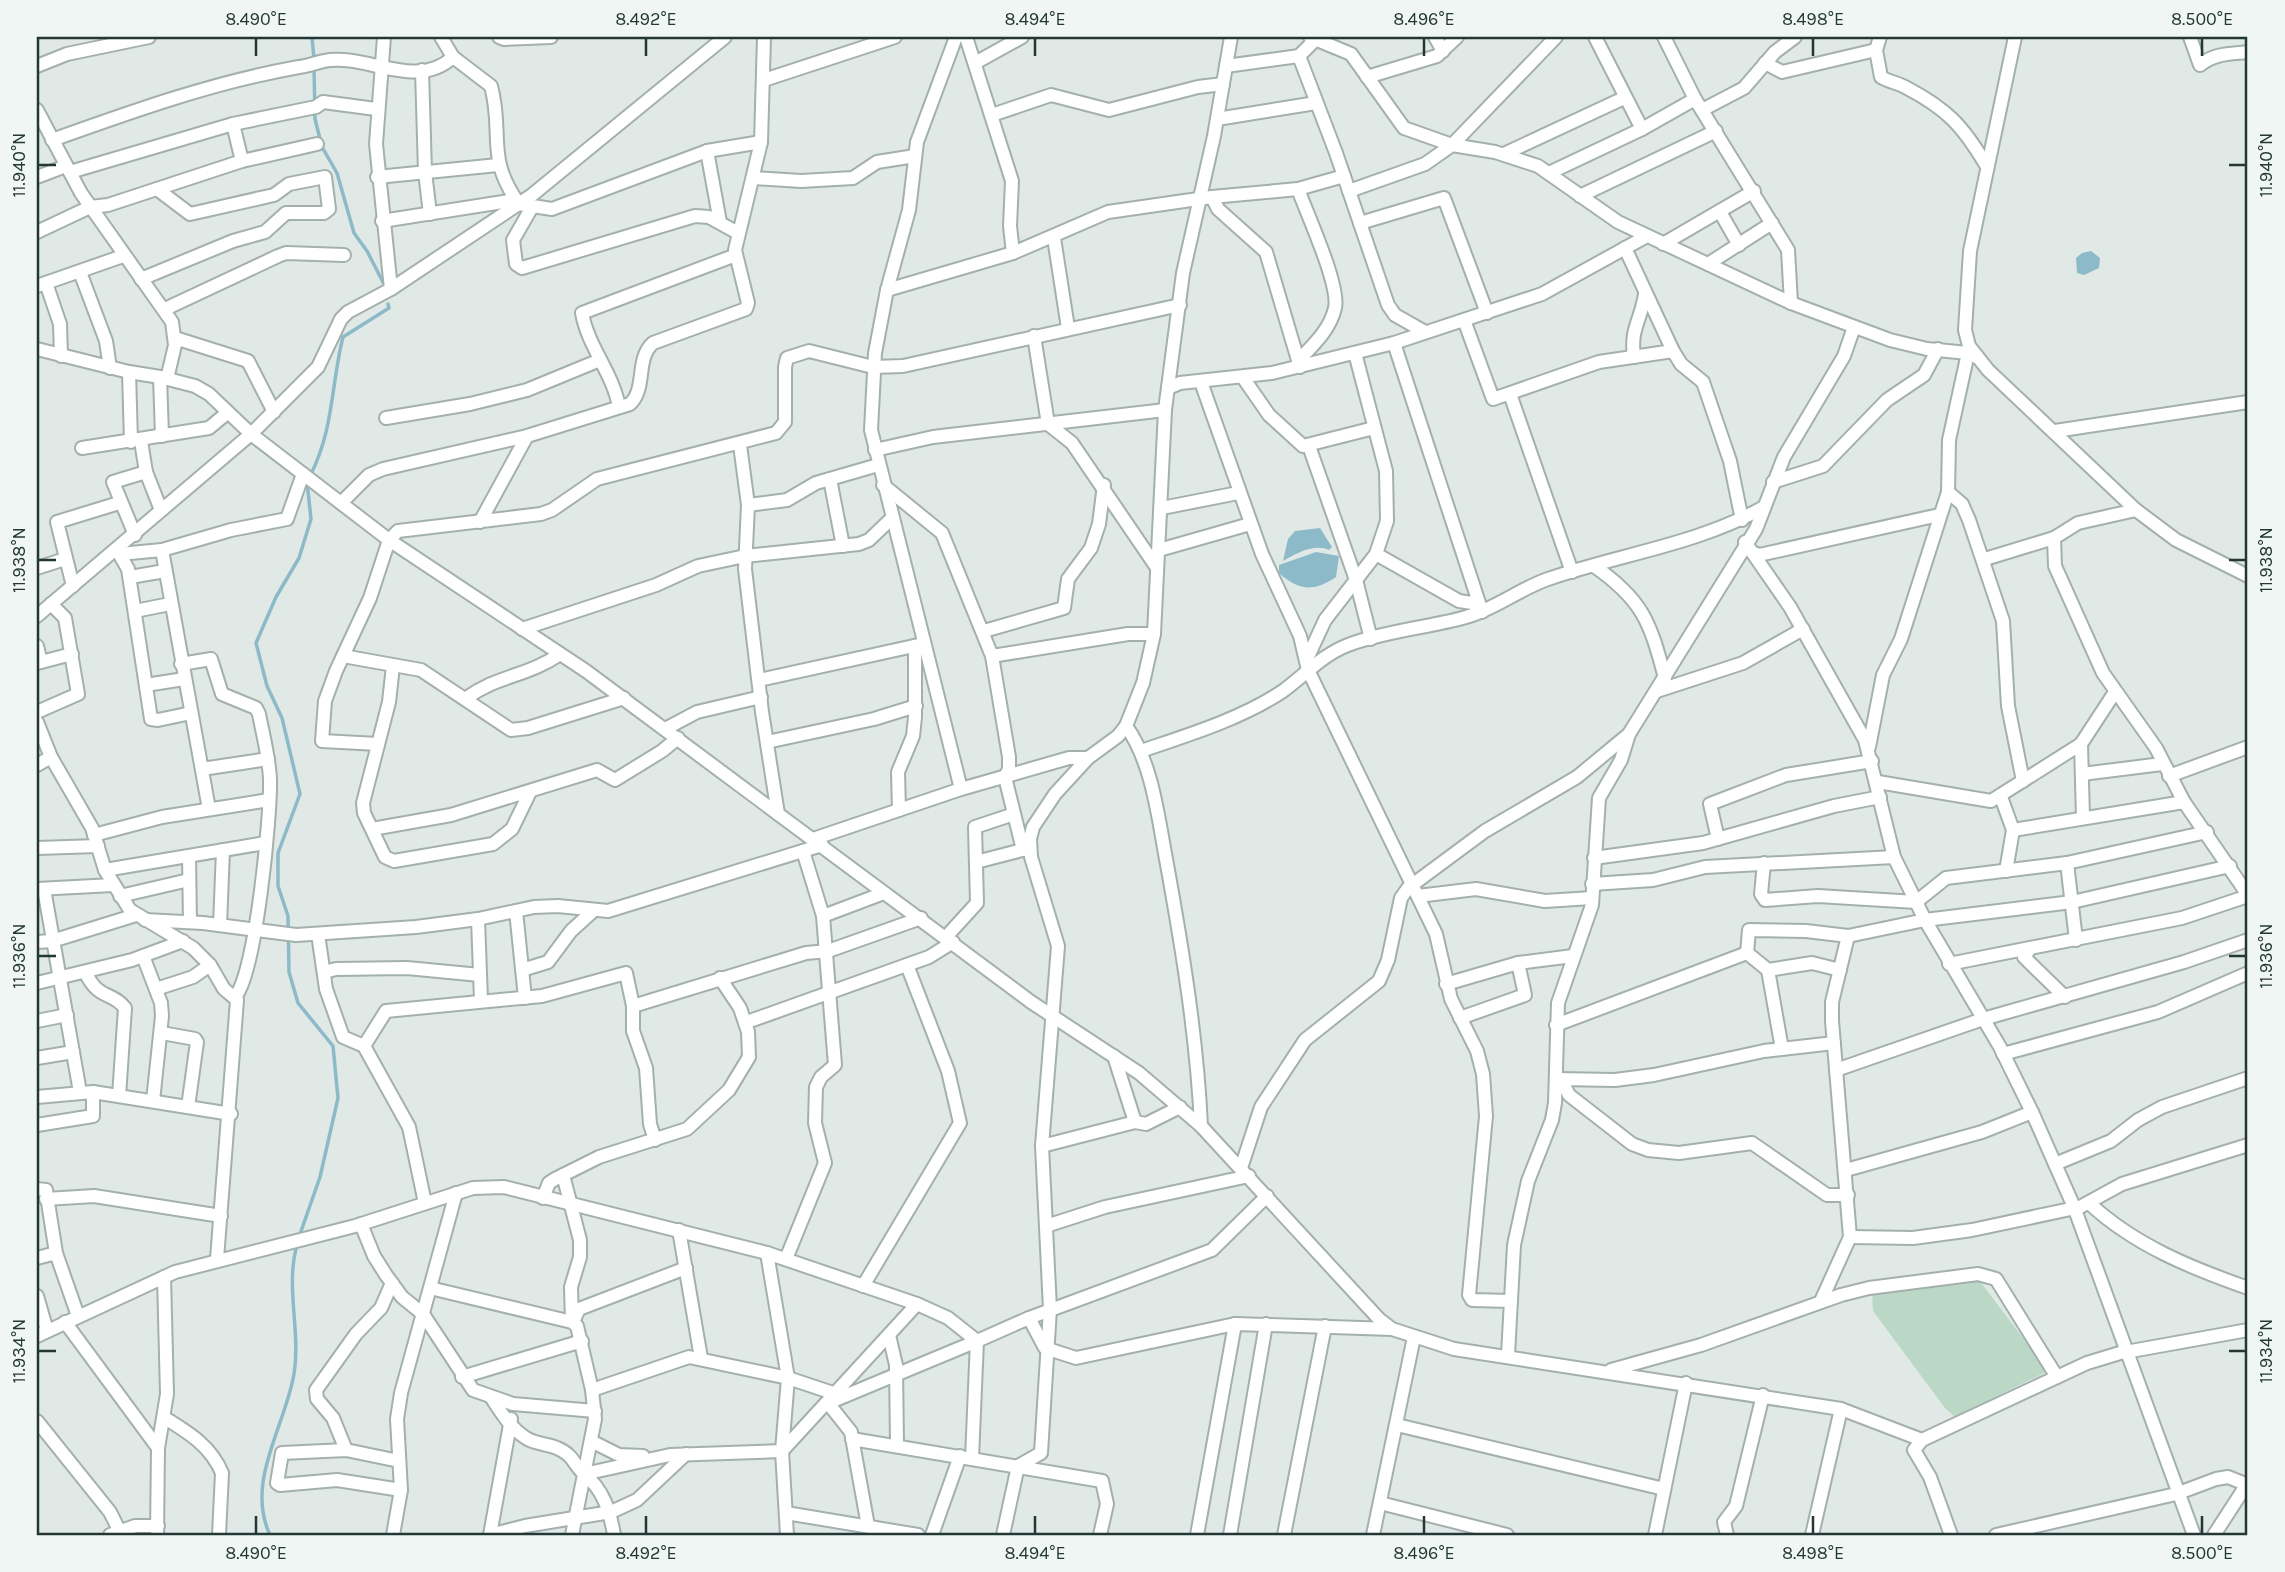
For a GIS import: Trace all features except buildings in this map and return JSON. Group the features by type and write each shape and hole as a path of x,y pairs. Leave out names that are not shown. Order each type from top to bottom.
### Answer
{"street":[{"path":"37,66 66,54 143,37"},
{"path":"384,37 376,109 377,177 391,289"},
{"path":"442,37 453,57 491,86 498,164 506,188 522,204"},
{"path":"499,37 551,37"},
{"path":"37,616 118,552 274,412 317,367 341,319 357,305 391,289 522,204 725,37"},
{"path":"341,503 375,472 527,436 635,399 643,355 653,343 746,309 748,303 736,255 738,233 761,142 764,37"},
{"path":"764,80 895,37"},
{"path":"956,37 915,156 909,210 887,290 873,368 871,430 919,645 948,730 961,789"},
{"path":"966,37 1012,181 1010,226 1013,253"},
{"path":"975,63 1022,37"},
{"path":"1027,849 1033,827 1055,794 1088,758 1118,736 1126,726 1143,683 1154,634 1165,410 1183,273 1217,119 1231,37"},
{"path":"1435,37 1443,51"},
{"path":"1367,77 1437,56 1457,37"},
{"path":"1349,191 1425,164 1452,145 1556,37"},
{"path":"1595,37 1642,129"},
{"path":"1664,37 1699,104 1788,250 1791,303"},
{"path":"1549,173 1699,104 1744,88 1765,63 1796,37"},
{"path":"2015,37 1970,251 1965,331 1972,355 2136,510 2176,540 2248,576"},
{"path":"2190,37 2200,65 2210,57 2221,54 2248,52"},
{"path":"1226,66 1298,56 1313,38 1351,54 1404,128 1452,145 1504,154 1549,173 1618,222 1791,303 1890,340 1972,355"},
{"path":"1765,63 1782,72 1878,43 1883,79 1906,87 1949,115 1965,129 1986,165"},
{"path":"1298,56 1344,176 1388,305 1395,316 1425,332"},
{"path":"52,140 135,110 251,76 329,60 382,68 422,70 444,66 453,57"},
{"path":"422,70 425,172 430,214"},
{"path":"992,115 1051,95 1109,110 1198,87 1223,84"},
{"path":"1504,154 1624,98"},
{"path":"37,177 233,124 316,107 323,102 376,109"},
{"path":"1217,119 1317,103"},
{"path":"37,110 90,207 164,309 176,338 163,378 162,436"},
{"path":"233,124 242,161"},
{"path":"1580,196 1716,131"},
{"path":"382,221 522,204 552,209 707,151 761,142"},
{"path":"37,232 90,207 108,205 242,161 317,144"},
{"path":"707,151 720,222"},
{"path":"754,178 801,181 853,178 877,162 915,156"},
{"path":"377,177 498,164"},
{"path":"887,290 1013,253 1054,238 1108,212 1199,201 1212,197 1298,189 1344,176"},
{"path":"141,279 233,241 265,232 286,213 324,213 329,209 325,177 289,184 274,195 190,214 157,189"},
{"path":"1298,189 1336,293 1331,321 1299,364"},
{"path":"1663,244 1754,191"},
{"path":"1212,197 1218,209 1266,252 1299,364"},
{"path":"1360,223 1444,198 1487,313"},
{"path":"522,204 513,240 516,264 522,268 677,220 709,217 738,233"},
{"path":"1720,212 1739,244"},
{"path":"1708,264 1772,223"},
{"path":"1168,388 1244,379 1394,343 1542,294 1647,236"},
{"path":"1054,238 1068,328"},
{"path":"1625,248 1673,351 1681,364 1703,382 1730,461 1742,520"},
{"path":"164,309 286,253 344,255"},
{"path":"618,407 611,375 600,360 583,312 736,255"},
{"path":"61,356 60,324 41,285 123,256"},
{"path":"80,272 106,341 110,368"},
{"path":"1634,357 1631,336 1643,310 1645,293"},
{"path":"378,744 321,740 325,701 370,598 388,540 398,531 541,514 552,510 597,480 740,444 783,429 787,358 809,351 873,368 940,360 1068,328 1180,305"},
{"path":"1464,320 1492,398 1592,364 1673,351"},
{"path":"1508,1355 1514,1245 1528,1181 1552,1120 1559,1079 1556,1025 1562,982 1590,913 1599,798 1621,760 1629,734 1745,542 1756,529 1784,457 1844,356 1854,327"},
{"path":"1034,336 1048,424 1072,443 1104,485 1157,568"},
{"path":"176,338 248,361 274,412"},
{"path":"1394,343 1481,608"},
{"path":"37,349 202,389 251,434 388,540 624,698 884,893 1050,1014 1114,1056 1180,1107 1245,1172 1379,1319 1392,1329"},
{"path":"1773,482 1822,466 1887,400 1924,375 1938,349"},
{"path":"1307,666 1325,620 1376,554 1387,521 1386,471 1355,353"},
{"path":"1870,756 1883,674 1901,639 1948,492 1949,440 1972,355"},
{"path":"386,418 470,404 527,390 600,360"},
{"path":"129,372 136,441 162,510"},
{"path":"1244,379 1281,428 1297,443 1309,446 1374,428"},
{"path":"1201,382 1238,493 1300,636 1307,666 1437,934 1446,984 1477,1051 1486,1106 1469,1295 1472,1300 1511,1301"},
{"path":"1510,394 1572,572"},
{"path":"2055,431 2248,402"},
{"path":"875,450 933,437 1165,410"},
{"path":"82,448 211,427 227,413"},
{"path":"480,522 527,436"},
{"path":"740,444 748,505 745,556 778,814"},
{"path":"1309,446 1356,580 1371,639"},
{"path":"748,505 787,500 816,483 878,466"},
{"path":"135,535 120,503 114,481 146,472"},
{"path":"118,552 162,550 231,530 287,519 303,474"},
{"path":"830,479 844,546"},
{"path":"883,485 942,533 984,631 992,656 1009,757 1009,769 1005,777 1014,814 1058,946 1050,1014 1042,1146 1050,1309 1045,1348 1046,1390 1041,1453 1018,1466 1003,1535"},
{"path":"984,631 1058,610 1067,604 1068,579 1091,548 1099,524 1104,485"},
{"path":"1948,492 1962,504 1985,559 2005,628 2008,706 2023,781"},
{"path":"1162,508 1238,493"},
{"path":"73,586 57,522 120,503"},
{"path":"1141,751 1194,733 1264,701 1283,690 1307,666 1334,651 1481,608 1547,579 1683,541 1742,520 1764,507"},
{"path":"1985,559 2054,538 2078,523 2136,510"},
{"path":"1754,553 1759,555 1939,515"},
{"path":"522,629 663,583 690,568 745,556 844,546 869,540 892,518"},
{"path":"1159,550 1250,524"},
{"path":"1949,964 2029,950 2205,911 2248,895 2184,802 2156,748 2115,692 2090,647 2055,566 2054,538"},
{"path":"1745,542 1803,629 1857,722 1878,782 1894,857 1925,920 2003,1054 2032,1112 2074,1207 2176,1494 2194,1535"},
{"path":"162,550 209,809"},
{"path":"118,552 130,578 153,720 191,713"},
{"path":"1376,554 1460,601 1481,608"},
{"path":"37,568 65,559"},
{"path":"1594,566 1624,587 1646,620 1665,678"},
{"path":"130,578 165,571"},
{"path":"37,712 78,694 65,618 51,604"},
{"path":"135,611 170,604"},
{"path":"1657,691 1743,663 1803,629"},
{"path":"992,656 1128,634 1154,634"},
{"path":"759,680 919,645"},
{"path":"900,810 898,772 912,736 919,645"},
{"path":"37,646 39,662 72,654"},
{"path":"465,699 492,681 538,669 560,654"},
{"path":"343,656 421,670 511,730 520,730 624,698"},
{"path":"181,664 211,659 222,694 256,708 268,759 269,800 254,930 242,987 235,997"},
{"path":"393,666 389,702 363,803 385,857 394,861 493,844 512,830 530,792"},
{"path":"146,685 184,679"},
{"path":"1878,782 1984,802 2001,797 2081,744 2115,692"},
{"path":"665,729 697,712 761,697"},
{"path":"767,743 874,719 916,706"},
{"path":"37,722 51,757 96,841 105,870 117,890 140,918 183,941 209,965 223,989 235,997 238,1011 217,1259"},
{"path":"1126,726 1141,751 1173,901 1198,1075 1201,1126"},
{"path":"1245,1172 1261,1107 1305,1040 1380,981 1388,960 1401,898 1415,890 1485,831 1577,777 1629,734"},
{"path":"372,829 451,815 597,770 615,780 678,738"},
{"path":"2081,744 2083,818"},
{"path":"2169,776 2248,747"},
{"path":"1718,839 1710,804 1786,775 1870,756"},
{"path":"37,765 51,757"},
{"path":"37,942 52,942 140,918 296,935 478,919 558,906 608,911 803,851 818,842 961,789 1069,758 1088,758"},
{"path":"202,769 268,759"},
{"path":"2082,774 2162,764"},
{"path":"1594,858 1686,847 1834,806 1880,797"},
{"path":"2001,797 2013,830 2006,870"},
{"path":"37,848 96,841 147,821 269,800"},
{"path":"2013,830 2184,802"},
{"path":"747,1023 929,957 949,940 977,903 975,827 1014,814"},
{"path":"1764,863 1761,894 1765,900 1818,896 1916,902 1946,878 2067,863 2207,832"},
{"path":"105,870 265,843"},
{"path":"976,862 1027,849"},
{"path":"220,925 223,850"},
{"path":"786,1259 825,1163 816,1123 816,1087 821,1077 835,1065 828,951 823,916 803,851"},
{"path":"189,856 190,922"},
{"path":"1592,884 1653,880 1705,867 1894,857"},
{"path":"2067,863 2076,940"},
{"path":"1747,953 1749,930 1806,931 1848,936 1925,920 2072,902 2230,866"},
{"path":"37,1125 93,1116 73,1052 40,889 117,890 190,880"},
{"path":"1415,890 1476,889 1545,901 1592,898"},
{"path":"823,916 884,893"},
{"path":"516,911 525,998"},
{"path":"522,970 548,962 571,931 593,911"},
{"path":"633,1006 822,949 828,951 921,918"},
{"path":"478,919 481,1000"},
{"path":"318,934 326,989 343,1037 364,1046 409,1127 425,1203"},
{"path":"1821,1301 1850,1237 1832,1002 1848,936"},
{"path":"1836,1070 1983,1019 2065,997 2248,940"},
{"path":"37,983 143,956 183,941"},
{"path":"2029,950 2024,957 2065,997"},
{"path":"1556,1025 1747,953"},
{"path":"1747,953 1768,970 1782,1049"},
{"path":"143,956 161,1003 162,1033 153,1101"},
{"path":"1446,984 1518,963 1573,956"},
{"path":"1460,1018 1525,995 1518,963"},
{"path":"1768,970 1812,963 1840,970"},
{"path":"156,989 193,977 209,965"},
{"path":"863,1286 960,1123 948,1071 907,965"},
{"path":"324,972 336,969 407,968 480,975"},
{"path":"85,972 98,992 121,1003 125,1008 119,1096"},
{"path":"2003,1054 2158,1012 2248,972"},
{"path":"364,1046 386,1011 481,1000 525,998 626,973 633,1006 633,1031 646,1068 655,1140"},
{"path":"543,1198 549,1183 606,1154 687,1129 729,1090 749,1057 747,1023 720,978"},
{"path":"37,1021 67,1015"},
{"path":"162,1033 195,1039 197,1042 188,1107"},
{"path":"1559,1079 1615,1080 1654,1075 1782,1049 1834,1043"},
{"path":"37,1058 73,1052"},
{"path":"1114,1056 1135,1122"},
{"path":"1559,1079 1569,1095 1632,1144 1648,1150 1679,1153 1752,1143 1827,1195 1848,1195"},
{"path":"2055,1164 2111,1141 2138,1120 2162,1107 2248,1079"},
{"path":"37,1097 86,1092 230,1114"},
{"path":"1042,1146 1135,1122 1146,1124 1180,1107"},
{"path":"1846,1170 1982,1132 2032,1112"},
{"path":"1850,1237 1901,1238 1972,1230 2074,1207 2089,1203 2122,1184 2248,1145"},
{"path":"1046,1226 1245,1172"},
{"path":"563,1175 580,1240 580,1257 571,1287 572,1322"},
{"path":"37,1296 42,1334 164,1277 217,1259 361,1224 456,1193 489,1186 504,1187 679,1230 786,1259 917,1304 948,1318 977,1341"},
{"path":"37,1189 46,1190 43,1222 78,1316"},
{"path":"393,1535 401,1490 397,1419 401,1393 456,1193"},
{"path":"47,1199 94,1196 221,1216"},
{"path":"832,1398 1050,1309 1212,1250 1267,1196"},
{"path":"2089,1203 2113,1226 2188,1266 2248,1288"},
{"path":"361,1224 374,1256 392,1283 402,1297 423,1314 461,1377 473,1390 513,1404 595,1410"},
{"path":"679,1230 701,1358"},
{"path":"37,1258 56,1253"},
{"path":"767,1253 788,1378 782,1451 787,1535"},
{"path":"572,1322 579,1309 686,1268"},
{"path":"1608,1371 1701,1345 1821,1301 1869,1288 1989,1276 1996,1279 2057,1377"},
{"path":"37,1421 110,1512 114,1533 135,1525 157,1531 158,1447 165,1418 164,1277"},
{"path":"346,1450 334,1418 317,1399 316,1390 356,1335 381,1308 392,1283"},
{"path":"430,1288 572,1322 581,1332 595,1410 572,1535"},
{"path":"584,1474 686,1454 782,1451 917,1304"},
{"path":"1029,1318 1045,1348 1076,1358 1234,1324 1392,1329 1454,1349 1508,1355 1841,1409 1922,1440"},
{"path":"65,1322 158,1447"},
{"path":"1197,1535 1234,1324"},
{"path":"1230,1535 1266,1324"},
{"path":"1284,1535 1325,1326"},
{"path":"1951,1535 1930,1476 1914,1450 1922,1440 2087,1363 2126,1352 2248,1330"},
{"path":"889,1335 896,1374 897,1445"},
{"path":"1373,1535 1414,1337"},
{"path":"461,1377 582,1341"},
{"path":"932,1535 966,1457 977,1341"},
{"path":"592,1390 683,1357 701,1358 788,1378 832,1398 849,1427 868,1526"},
{"path":"1655,1535 1686,1383"},
{"path":"1727,1535 1724,1522 1736,1506 1763,1395"},
{"path":"491,1397 510,1425 528,1440 556,1447 573,1456 584,1474 592,1477 611,1512 614,1535"},
{"path":"513,1404 490,1535 525,1525 575,1520 611,1512 637,1500 686,1454"},
{"path":"1812,1535 1841,1409"},
{"path":"165,1418 200,1440 222,1473 219,1535"},
{"path":"1397,1425 1664,1489"},
{"path":"852,1439 1102,1481 1107,1504 1100,1535"},
{"path":"591,1441 619,1455 662,1457"},
{"path":"399,1461 346,1450 282,1453 277,1483 280,1485 337,1480 401,1490"},
{"path":"1996,1535 2176,1494 2228,1477 2247,1484 2214,1535"},
{"path":"1380,1503 1507,1535"},
{"path":"786,1513 918,1535"}],"green space":[{"path":"1979,1280 2048,1371 1955,1417 1945,1408 1873,1311 1872,1294"}],"water":[{"path":"2091,251 2100,258 2099,268 2084,275 2077,273 2076,258"},
{"path":"1320,528 1332,547 1329,550 1312,548 1283,561 1288,539 1295,531"},
{"path":"1316,552 1339,556 1336,577 1321,585 1307,587 1293,583 1279,573 1279,565"}],"waterway":[{"path":"312,37 314,59"},
{"path":"314,67 315,119 322,147 337,173 354,233 367,251 386,288"},
{"path":"310,476 324,441 343,337 389,308 388,304"},
{"path":"299,1237 320,1177 338,1098 333,1046 298,1003 289,972 288,916 278,886 278,853 300,794 282,718 267,686 256,643 276,597 299,558 311,519 307,482"},
{"path":"270,1535 263,1515 262,1495 269,1454 294,1374 296,1342 292,1277 297,1245"}]}
